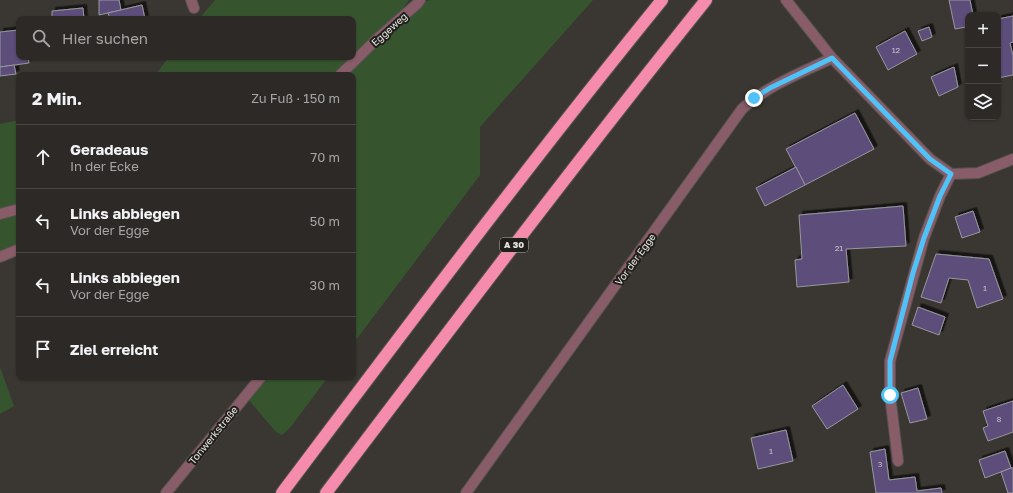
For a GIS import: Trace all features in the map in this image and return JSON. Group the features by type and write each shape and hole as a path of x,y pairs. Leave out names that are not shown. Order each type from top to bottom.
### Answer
{"highway":[{"path":"282,493 494,213 600,76 662,0"},
{"name":"A 30","path":"326,493 616,112 706,0"}],"street":[{"name":"Eggeweg","path":"356,59 420,0"},
{"path":"786,0 832,58 930,159 951,174 978,173 1013,159"},
{"name":"Vor der Egge","path":"466,493 742,109 754,98 770,88 832,58"},
{"name":"Eggeweg","path":"343,72 355,60"},
{"path":"898,461 890,395 890,361 924,238 940,196 951,174"},
{"path":"0,214 16,210"},
{"path":"0,257 16,251"},
{"name":"Tonwerkstraße","path":"166,493 259,380"}],"green space":[{"path":"215,0 409,0 402,10 430,0 593,0 480,127 480,175 356,340 356,72 157,72 167,60 356,60 356,16 202,16"},
{"path":"16,121 16,247 0,254 0,124"},
{"path":"0,367 14,406 0,414"},
{"path":"261,380 326,380 290,428 282,435 276,432 247,398"}],"building":[{"path":"99,0 119,0 121,10 99,15"},
{"path":"949,0 970,0 972,12 965,12 965,27 955,29"},
{"path":"142,5 144,16 109,16 108,13"},
{"path":"83,8 84,16 52,16 52,11"},
{"path":"1013,16 1013,42 1010,43 1013,56 1013,75 1001,77 1001,48 1001,18"},
{"path":"929,27 932,37 922,41 918,31"},
{"path":"16,30 16,60 28,60 29,63 0,67 0,32"},
{"path":"905,31 917,54 888,70 876,47"},
{"path":"14,65 16,74 0,76 0,67"},
{"path":"954,67 958,87 939,96 931,77"},
{"path":"855,113 874,149 805,185 786,149"},
{"path":"796,167 805,185 765,206 756,188"},
{"path":"903,206 906,246 846,249 849,282 797,287 795,260 802,259 799,215"},
{"path":"973,211 980,232 962,238 955,217"},
{"path":"936,254 989,259 1003,299 977,308 968,280 949,278 941,303 921,297"},
{"path":"918,307 945,317 939,335 912,325"},
{"path":"843,385 858,409 827,429 812,406"},
{"path":"918,388 927,419 910,423 901,393"},
{"path":"1013,401 1013,432 988,441 983,428 988,426 983,411"},
{"path":"786,430 793,461 758,469 751,438"},
{"path":"885,449 889,480 915,477 917,491 941,488 942,493 876,493 870,452"},
{"path":"1005,451 1011,468 985,478 979,460"},
{"path":"1013,468 1013,493 1008,493 1001,472"}],"route":[{"path":"754,98 770,88 832,58 930,159 951,174 940,196 924,238 913,273 890,361 890,395"}]}
